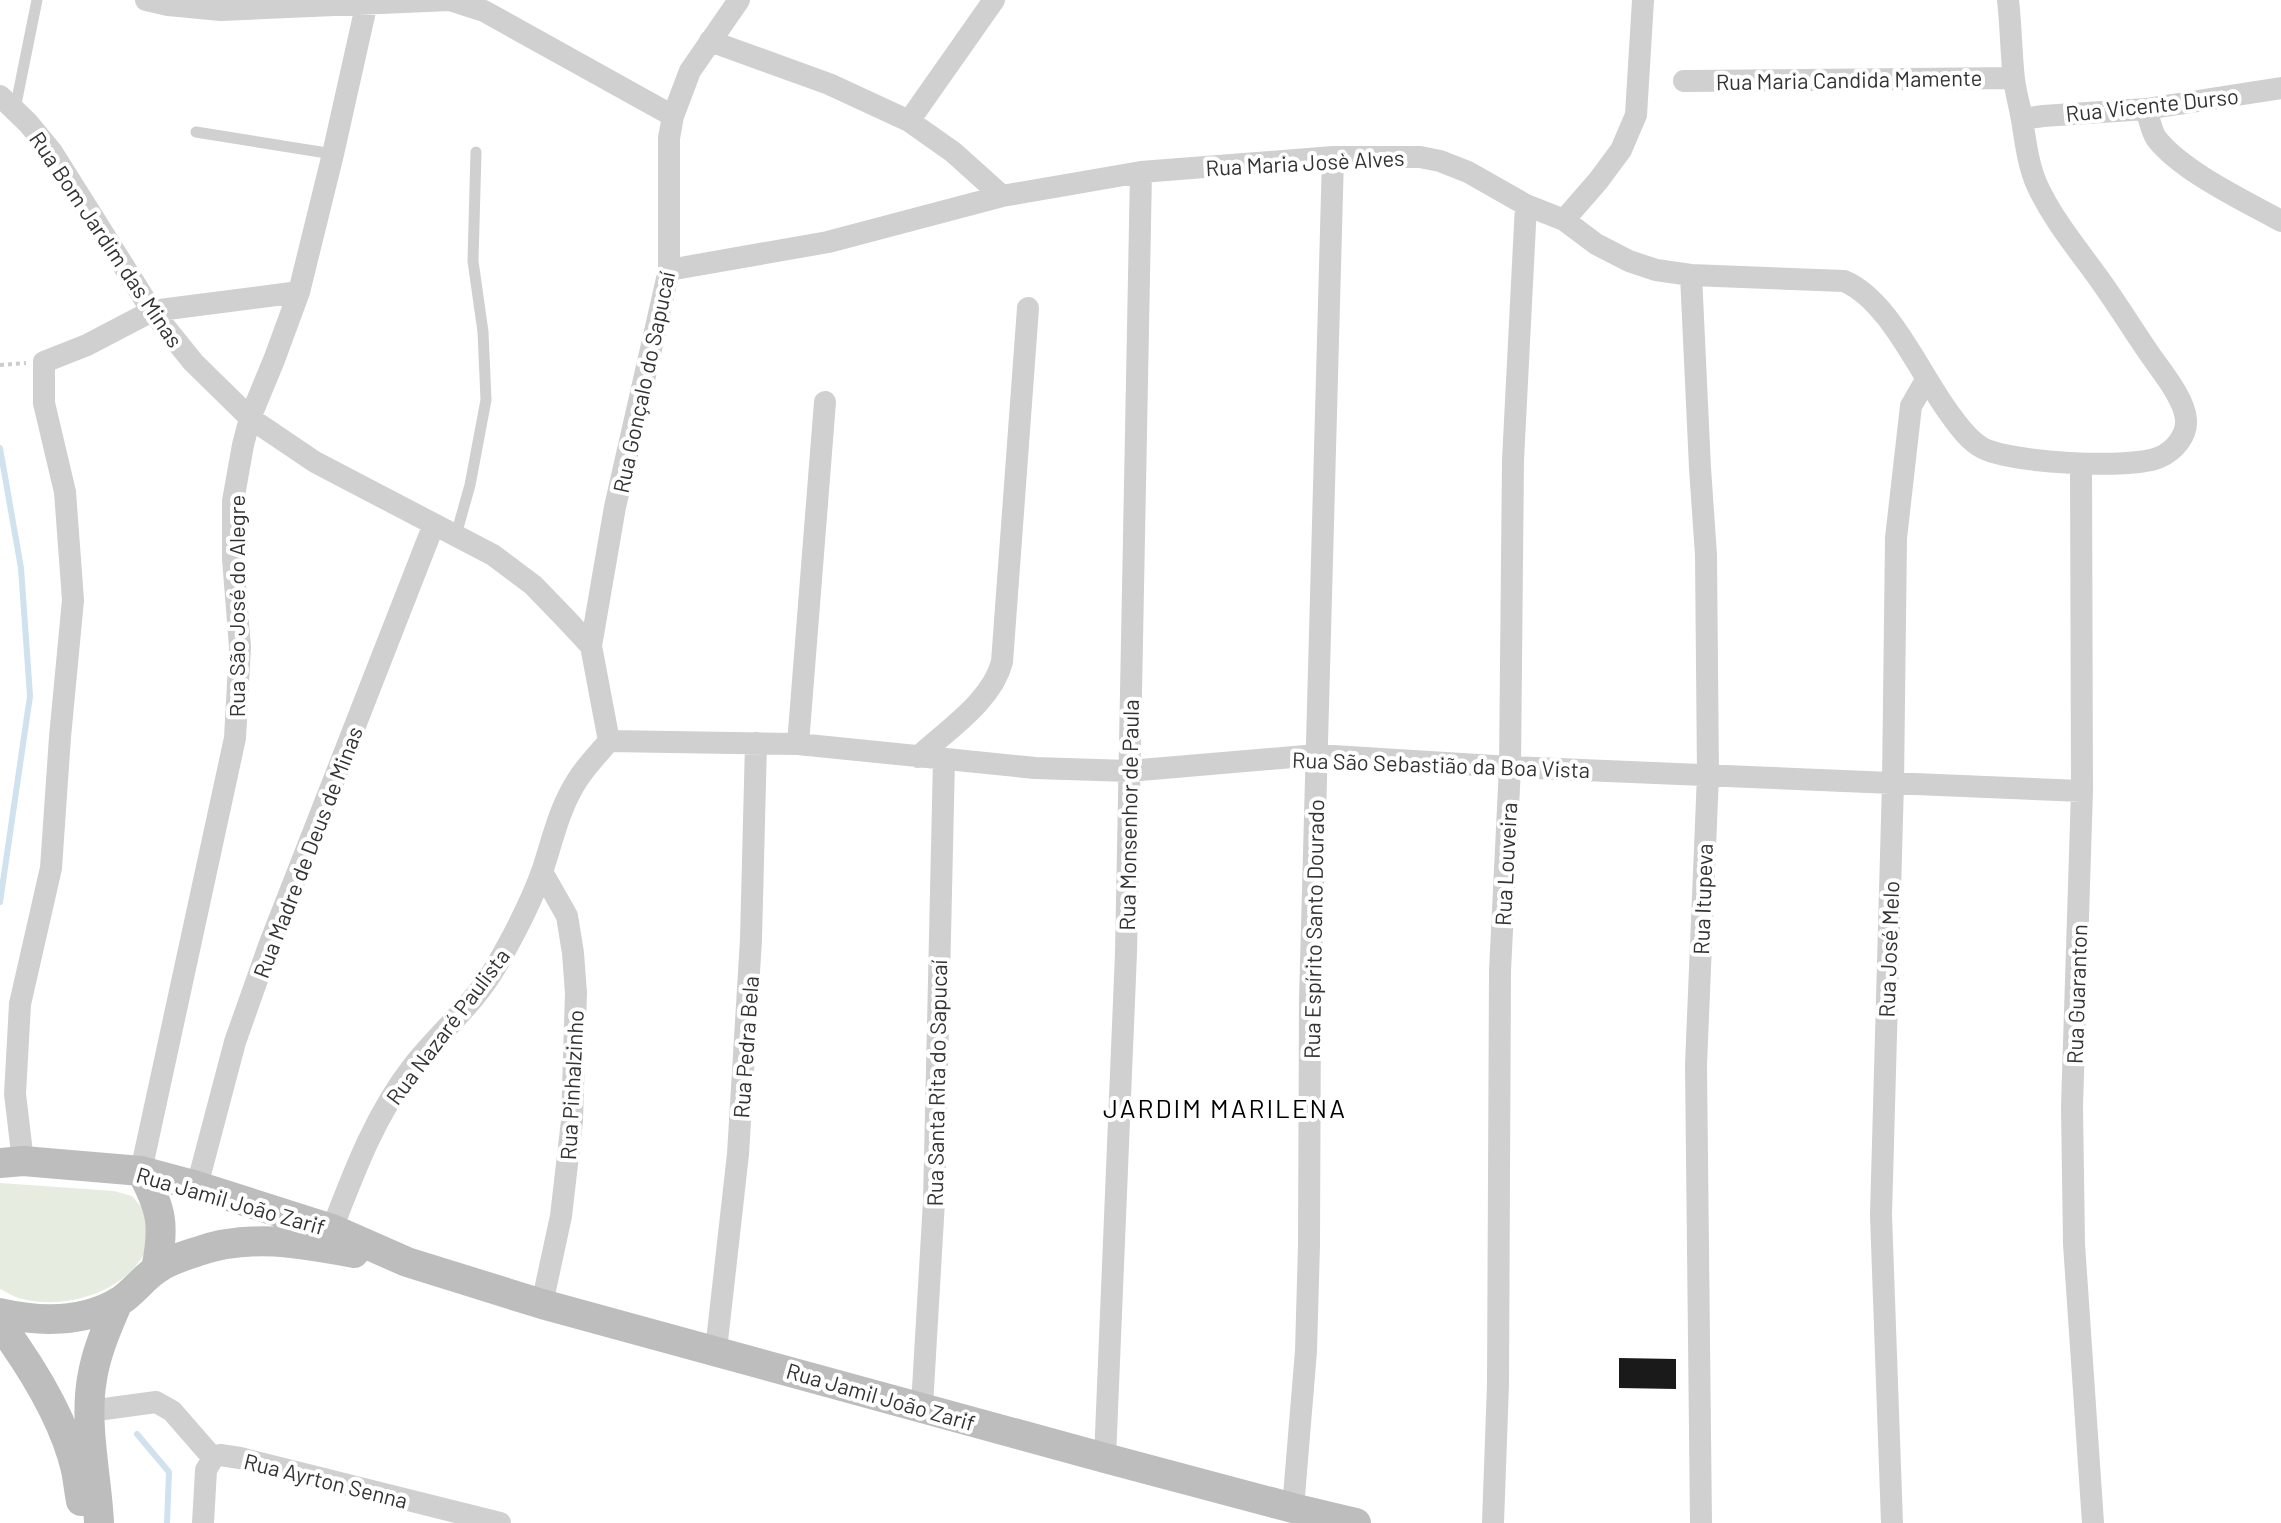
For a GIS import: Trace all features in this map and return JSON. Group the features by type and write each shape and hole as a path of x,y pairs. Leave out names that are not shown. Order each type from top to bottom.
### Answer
{"main road":[{"name":"Rua Jamil João Zarif","path":"11,1162 141,1171 197,1186 332,1229 407,1262 542,1304 1105,1458 1356,1523"},
{"path":"141,1171 157,1203 162,1226 156,1269"},
{"name":"Rua Jamil João Zarif","path":"0,1313 52,1320 85,1315 118,1302 156,1269 197,1251 234,1242 271,1240 407,1262"},
{"path":"99,1523 90,1411 91,1382 98,1350 118,1302"},
{"path":"0,1324 60,1423 76,1468 84,1523"}],"street":[{"path":"146,0 221,10 288,4 338,6 367,2 450,0 484,11 673,116"},
{"name":"Rua Gonçalo do Sapucaí","path":"591,646 615,507 669,270 669,138 673,116 690,71 739,0"},
{"path":"909,121 994,0"},
{"path":"1564,220 1621,150 1636,115 1643,0"},
{"name":"Rua Maria Josè Alves","path":"669,270 828,242 1002,196 1141,172 1333,157 1420,157 1468,172 1526,205 1564,220 1596,244 1629,261 1656,270 1691,275 1844,281 1856,286 1887,317 1965,435 1982,448 2005,456 2081,464 2159,458 2174,448 2184,436 2186,421 2183,407 2062,228 2036,184 2014,78 2008,0"},
{"name":"Rua São José do Alegre","path":"141,1171 235,738 240,647 233,559 233,501 250,418 299,292 367,2"},
{"path":"710,41 829,84 909,121 953,152 1002,196"},
{"name":"Rua Maria Candida Mamente","path":"1684,81 2014,78"},
{"name":"Rua Vicente Durso","path":"2022,119 2146,109 2281,88"},
{"name":"Rua Bom Jardim das Minas","path":"7,103 52,152 152,311 193,362 250,418 315,462 493,555 533,585 591,646"},
{"path":"2146,109 2154,136 2169,151 2216,186 2281,221"},
{"name":"Rua Espírito Santo Dourado","path":"1293,1508 1306,1351 1310,999 1333,157"},
{"name":"Rua Monsenhor de Paula","path":"1105,1458 1126,953 1141,172"},
{"name":"Rua Louveira","path":"1493,1523 1498,1384 1500,971 1510,767 1513,460 1526,205"},
{"name":"Rua Itupeva","path":"1691,275 1706,555 1708,775 1696,1065 1701,1523"},
{"path":"11,1162 20,1004 51,868 73,600 65,492 44,403 44,362 87,345 152,311 299,292"},
{"path":"918,757 982,699 998,677 1002,662 1028,308"},
{"name":"Rua José Melo","path":"1892,1523 1881,1215 1893,783 1896,538 1911,406 1926,380"},
{"path":"798,744 825,402"},
{"name":"Rua Guaranton","path":"2081,464 2082,791 2072,1106 2074,1244 2093,1523"},
{"name":"Rua Madre de Deus de Minas","path":"197,1186 235,1042 270,943 434,524"},
{"path":"591,646 609,741"},
{"name":"Rua São Sebastião da Boa Vista","path":"609,741 798,744 1035,768 1129,771 1317,755 1510,767 2082,791"},
{"name":"Rua Nazaré Paulista","path":"332,1229 365,1147 387,1105 413,1067 492,973 513,936 542,872 565,804 578,779 609,741"},
{"name":"Rua Pedra Bela","path":"716,1350 738,1154 751,939 756,743"},
{"name":"Rua Santa Rita do Sapucaí","path":"922,1406 934,1201 944,759"},
{"name":"Rua Pinhalzinho","path":"542,872 567,916 576,993 572,1121 561,1216 542,1304"},
{"path":"90,1411 156,1402 172,1411 210,1464 203,1523"},
{"name":"Rua Ayrton Senna","path":"210,1464 220,1455 240,1458 500,1523"}],"lane":[{"path":"7,103 37,0"},
{"path":"196,132 333,154"},
{"path":"456,535 470,485 486,400 483,332 473,261 476,152"}],"shaded area":[{"path":"0,1183 114,1191 132,1196 152,1219 146,1250 137,1265 124,1277 93,1294 58,1302 40,1302 14,1296 0,1289"}],"building":[{"path":"1619,1358 1676,1359 1676,1389 1619,1388"}],"waterway":[{"path":"0,448 21,568 30,696 0,902"},
{"path":"137,1434 169,1472 167,1523"}],"district":[{"name":"JARDIM MARILENA","path":"1225,1107"}]}
